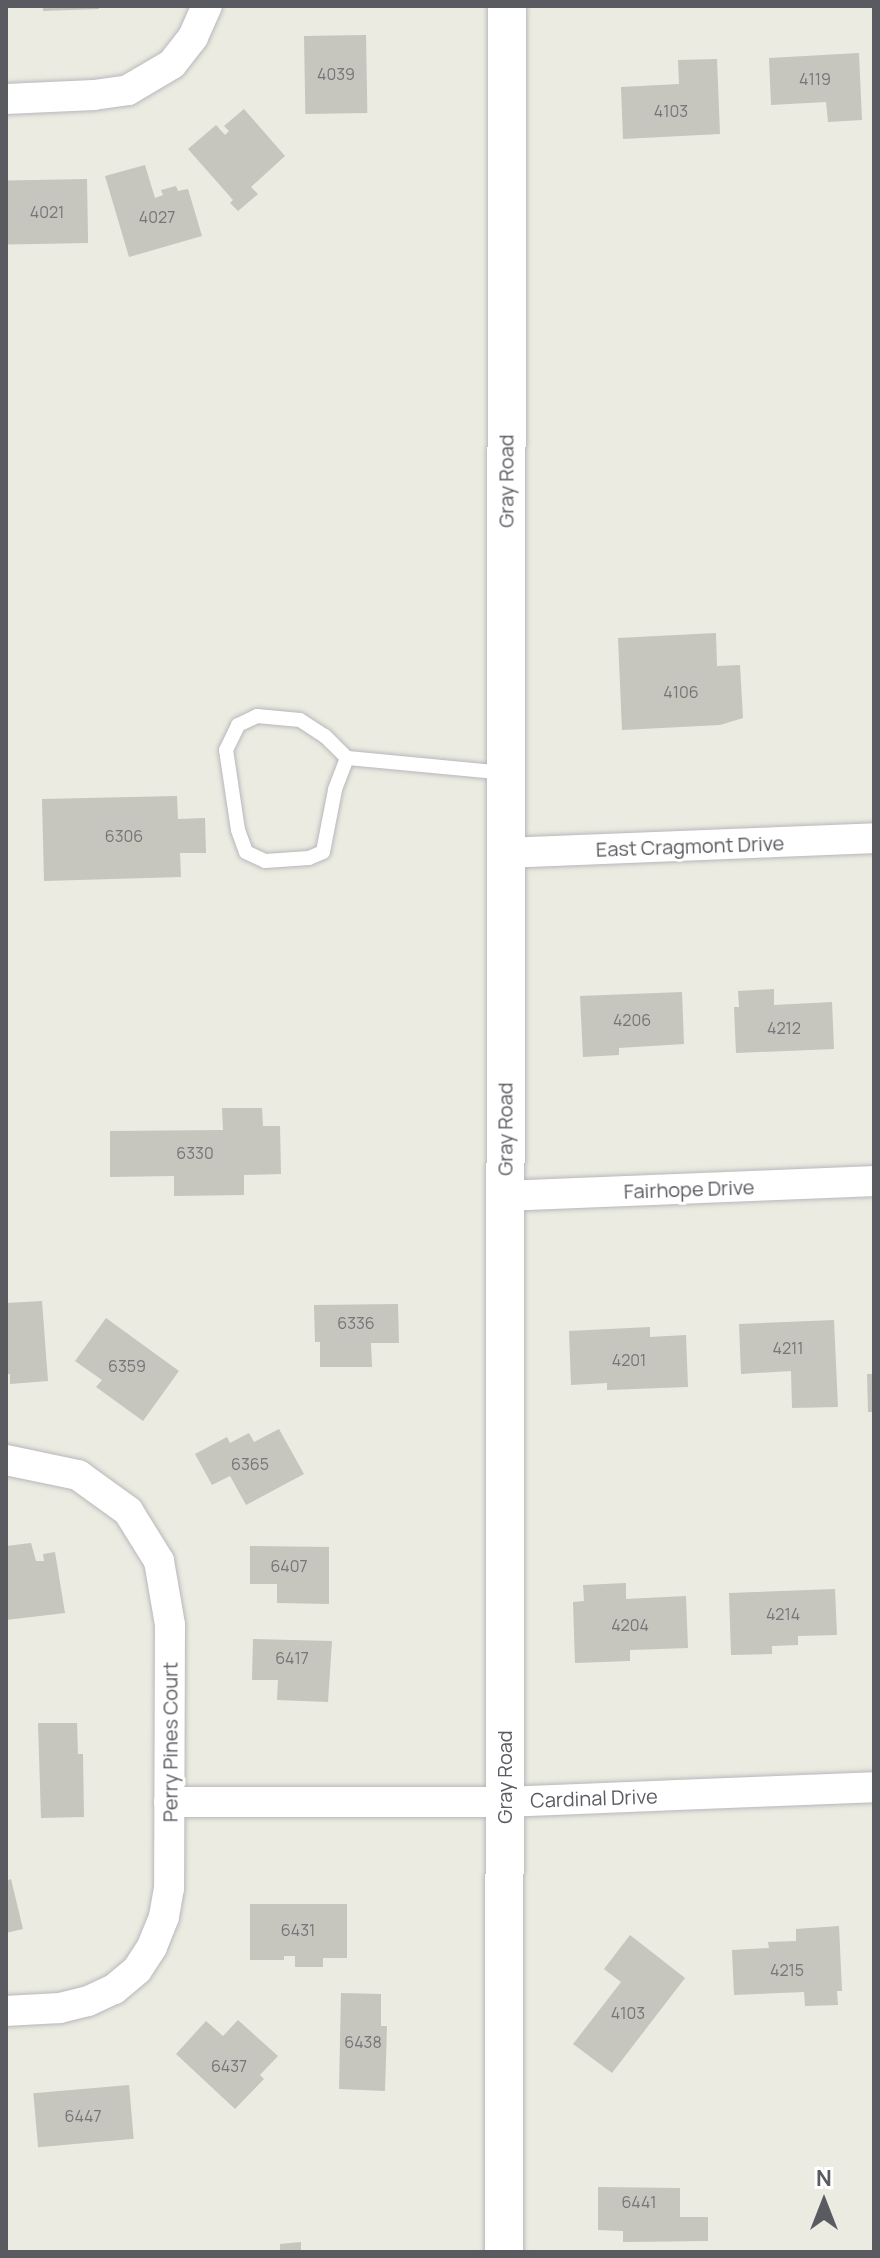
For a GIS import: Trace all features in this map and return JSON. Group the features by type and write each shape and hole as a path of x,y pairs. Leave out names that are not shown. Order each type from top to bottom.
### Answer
{"street":[{"path":"6,99 94,95 128,90 172,64 193,37 207,6"},
{"name":"Gray Road","path":"504,2252 507,6"},
{"name":"East Cragmont Drive","path":"506,853 874,838"},
{"name":"Fairhope Drive","path":"505,1196 874,1181"},
{"name":"Perry Pines Court","path":"6,1460 78,1475 105,1491 128,1511 159,1561 170,1625 169,1888 164,1917 137,1970 114,1989 88,2001 59,2008 6,2011"},
{"name":"Cardinal Drive","path":"169,1802 504,1802 874,1787"}],"lane":[{"path":"347,758 335,790 323,852 309,858 265,861 246,852 238,830 226,750 238,725 257,716 300,720 325,736 347,758 506,773"}],"building":[{"path":"43,6 99,6 99,9 43,11"},
{"path":"366,35 367,113 305,114 304,36"},
{"path":"859,53 862,120 828,122 826,102 771,105 769,58"},
{"path":"717,59 720,134 623,139 621,87 679,84 678,60"},
{"path":"244,109 285,156 251,187 258,194 238,211 230,203 233,200 188,149 216,125 225,135 229,131 224,126"},
{"path":"145,165 155,198 163,195 161,190 176,186 178,191 188,189 202,236 129,257 105,176"},
{"path":"87,179 88,243 8,244 7,180"},
{"path":"716,633 717,666 740,665 743,718 720,725 622,730 618,638"},
{"path":"177,796 178,819 205,818 206,853 180,853 181,877 44,881 42,799"},
{"path":"774,989 774,1005 832,1002 834,1049 736,1053 734,1007 739,1007 738,991"},
{"path":"682,992 684,1044 619,1048 619,1055 583,1057 580,996"},
{"path":"222,1108 262,1108 263,1126 280,1126 281,1174 244,1175 244,1195 174,1196 174,1176 110,1177 110,1131 223,1130"},
{"path":"42,1301 48,1381 10,1384 10,1374 6,1374 6,1303"},
{"path":"398,1304 399,1343 371,1343 372,1367 320,1367 320,1342 315,1342 314,1305"},
{"path":"106,1318 179,1371 143,1421 96,1387 102,1380 75,1361"},
{"path":"834,1320 838,1407 792,1408 791,1371 741,1374 739,1324"},
{"path":"650,1327 650,1337 686,1335 688,1387 607,1390 607,1383 571,1385 569,1331"},
{"path":"867,1374 874,1374 874,1412 868,1412"},
{"path":"279,1429 304,1474 246,1505 230,1476 212,1485 195,1454 227,1437 230,1443 249,1433 254,1442"},
{"path":"31,1543 36,1561 44,1561 43,1554 55,1552 65,1613 6,1620 6,1546"},
{"path":"250,1546 329,1547 329,1604 277,1603 277,1584 250,1584"},
{"path":"626,1583 626,1599 686,1596 688,1648 630,1650 630,1661 575,1663 573,1602 584,1601 583,1585"},
{"path":"835,1589 837,1635 798,1636 798,1645 772,1646 772,1654 731,1655 729,1593"},
{"path":"253,1639 332,1641 328,1702 277,1700 278,1680 252,1680"},
{"path":"38,1723 77,1723 78,1754 83,1754 84,1817 41,1818"},
{"path":"11,1879 23,1929 6,1933 6,1881"},
{"path":"250,1904 347,1904 347,1958 323,1958 323,1967 295,1967 295,1956 284,1956 284,1960 250,1960"},
{"path":"839,1926 842,1991 837,1991 838,2005 805,2006 804,1992 734,1995 732,1950 769,1948 768,1942 796,1941 796,1929"},
{"path":"630,1935 685,1978 612,2073 573,2044 621,1982 604,1969"},
{"path":"341,1993 381,1994 381,2026 387,2026 385,2091 339,2089"},
{"path":"238,2020 278,2056 260,2075 264,2079 235,2109 176,2054 206,2021 223,2036"},
{"path":"129,2085 134,2139 38,2147 33,2093"},
{"path":"598,2187 680,2188 680,2217 708,2217 708,2241 623,2242 623,2231 598,2230"},
{"path":"301,2242 301,2252 280,2252 280,2244"}]}
